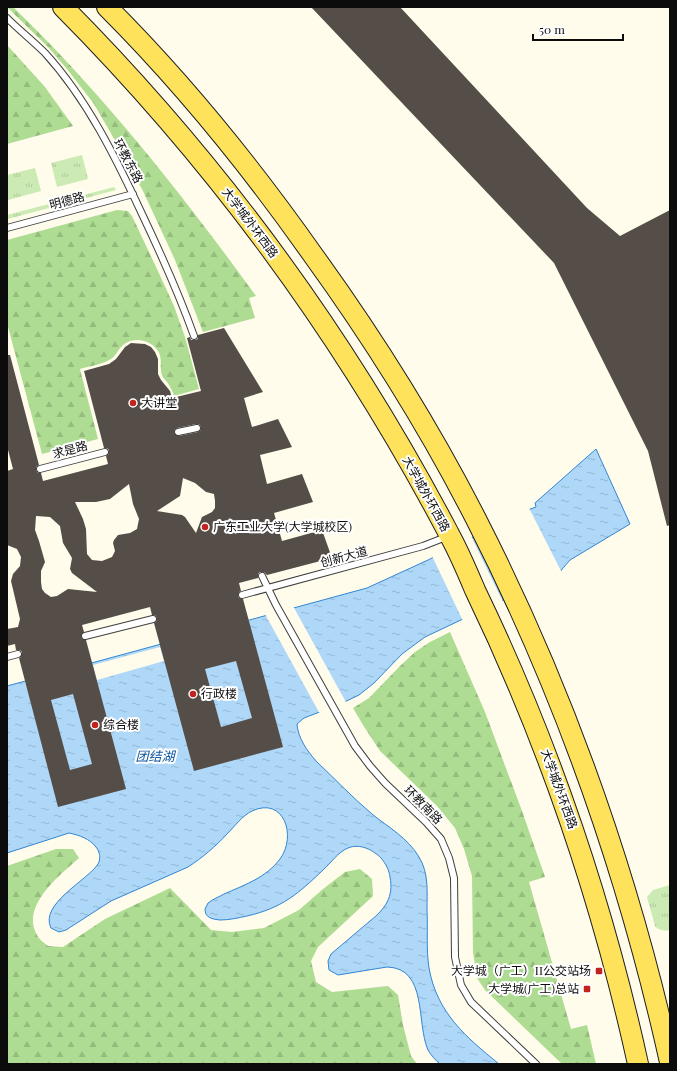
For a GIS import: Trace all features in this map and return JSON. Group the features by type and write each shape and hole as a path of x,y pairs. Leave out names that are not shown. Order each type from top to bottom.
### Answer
{"main road":[{"name":"大学城外环西路","path":"63,7 107,52 163,114 197,154 268,244 362,383 450,535 508,659 560,791 578,842 609,943 638,1064"},
{"path":"107,7 153,55 221,133 293,226 345,300 392,372 475,517 519,608 551,682 582,760 608,832 639,934 670,1062"},
{"path":"420,482 418,472 420,466 429,460 439,460 444,462 447,467"}],"lane":[{"name":"环教东路","path":"7,18 45,54 69,83 90,113 133,194 168,269 194,336"},
{"name":"明德路","path":"7,228 133,194"},
{"path":"178,432 197,428"},
{"name":"求是路","path":"40,469 105,452"},
{"name":"创新大道","path":"242,595 423,546 450,535"},
{"path":"262,576 267,588"},
{"name":"环教南路","path":"267,588 336,715 355,746 385,783 426,822 441,839 449,858 454,878 455,957 461,985 471,1002 536,1064"},
{"path":"85,636 153,618"},
{"path":"7,657 18,654"}],"green space":[{"path":"7,7 13,7 47,40 110,110 171,183 256,296 249,298 255,318 203,332 175,260 143,191 94,104 48,47"},
{"path":"7,45 45,87 73,126 7,144"},
{"path":"82,155 88,179 57,187 51,163"},
{"path":"35,168 41,191 8,200 7,175"},
{"path":"114,187 116,190 8,219 7,215"},
{"path":"117,210 128,211 132,216 174,306 185,337 199,389 174,396 161,372 160,357 155,347 142,340 127,342 111,359 80,369 98,439 42,454 7,323 7,240"},
{"path":"450,632 485,712 545,877 529,882 571,1029 587,1025 596,1064 562,1064 485,990 477,978 473,952 472,876 464,849 455,828 437,806 380,751 353,708 369,698 415,652 430,642"},
{"path":"56,849 73,849 79,858 44,892 34,913 33,924 37,935 48,946 63,947 105,919 170,888 211,930 232,932 264,928 299,910 345,872 360,869 372,879 373,896 318,947 311,961 316,982 332,992 388,986 398,995 403,1025 411,1056 417,1064 7,1064 7,866"},
{"path":"670,885 670,930 662,930 655,926 647,897 653,890"}],"water":[{"name":"团结湖","path":"596,449 630,524 570,560 558,574 425,637 402,654 374,683 359,695 304,718 297,724 299,734 304,744 317,762 365,808 404,838 419,857 427,883 428,954 429,968 433,984 446,1011 464,1034 499,1064 440,1064 436,1061 428,1050 424,1039 415,987 409,977 400,970 387,967 338,975 329,970 328,961 331,954 380,912 389,897 391,891 390,874 381,858 374,852 357,846 344,850 297,893 270,909 247,916 220,920 212,918 206,914 205,909 208,903 212,900 261,876 274,866 280,859 285,850 287,830 284,821 279,814 272,809 263,808 248,813 214,847 188,867 111,901 66,930 59,932 51,928 49,919 52,910 58,901 93,870 100,860 100,856 94,844 80,836 69,833 7,853 7,686 367,588 428,560 522,512 536,507 535,503"}],"pier":[{"path":"529,508 562,573 511,598 479,532"},
{"path":"471,536 503,602 463,621 432,556"},
{"path":"293,606 347,704 320,714 265,614"},
{"path":"160,647 164,661 97,680 93,665"}],"building":[{"path":"311,7 400,7 587,208 620,236 670,210 670,525 667,526 648,451 554,263"},
{"path":"224,328 263,392 244,398 252,427 278,419 292,447 260,455 267,484 302,474 313,502 274,513 282,541 322,530 332,558 267,575 264,572 260,572 258,574 258,578 239,583 241,591 239,592 238,596 239,598 243,599 283,747 194,771 154,623 157,621 157,618 155,615 152,615 150,607 82,625 84,632 81,635 82,639 86,640 126,789 58,807 19,658 21,657 22,652 20,650 16,650 15,644 7,646 7,629 18,627 20,619 11,581 13,574 20,566 21,557 17,549 7,545 7,471 13,469 7,446 7,355 10,355 39,465 36,467 36,470 38,473 41,473 43,481 108,464 106,456 109,454 109,450 104,448 84,371 109,364 116,359 125,347 131,343 145,344 151,347 155,352 158,359 158,374 170,391 172,398 201,391 187,338 190,337 191,340 195,340 198,339 198,335","holes":["199,424 201,430 179,436 174,433 174,430 177,428","183,478 195,483 206,492 214,494 215,508 212,512 202,517 196,533 182,515 157,511 180,496","129,484 133,504 139,519 137,529 130,533 118,535 113,543 115,551 112,557 102,561 92,560 87,554 86,529 75,502 96,502 110,499","36,516 50,517 60,526 63,543 72,558 70,569 72,573 97,592 68,589 57,596 51,597 45,593 42,589 41,582 41,571 45,562 35,530","236,661 252,718 221,727 205,669","73,694 92,764 70,770 51,700"]}],"place":[{"name":"大讲堂","path":"133,403"},
{"name":"广东工业大学(大学城校区)","path":"205,527"},
{"name":"行政楼","path":"193,694"},
{"name":"综合楼","path":"95,725"},
{"name":"大学城（广工）II公交站场","path":"599,971"},
{"name":"大学城(广工)总站","path":"587,989"}]}
